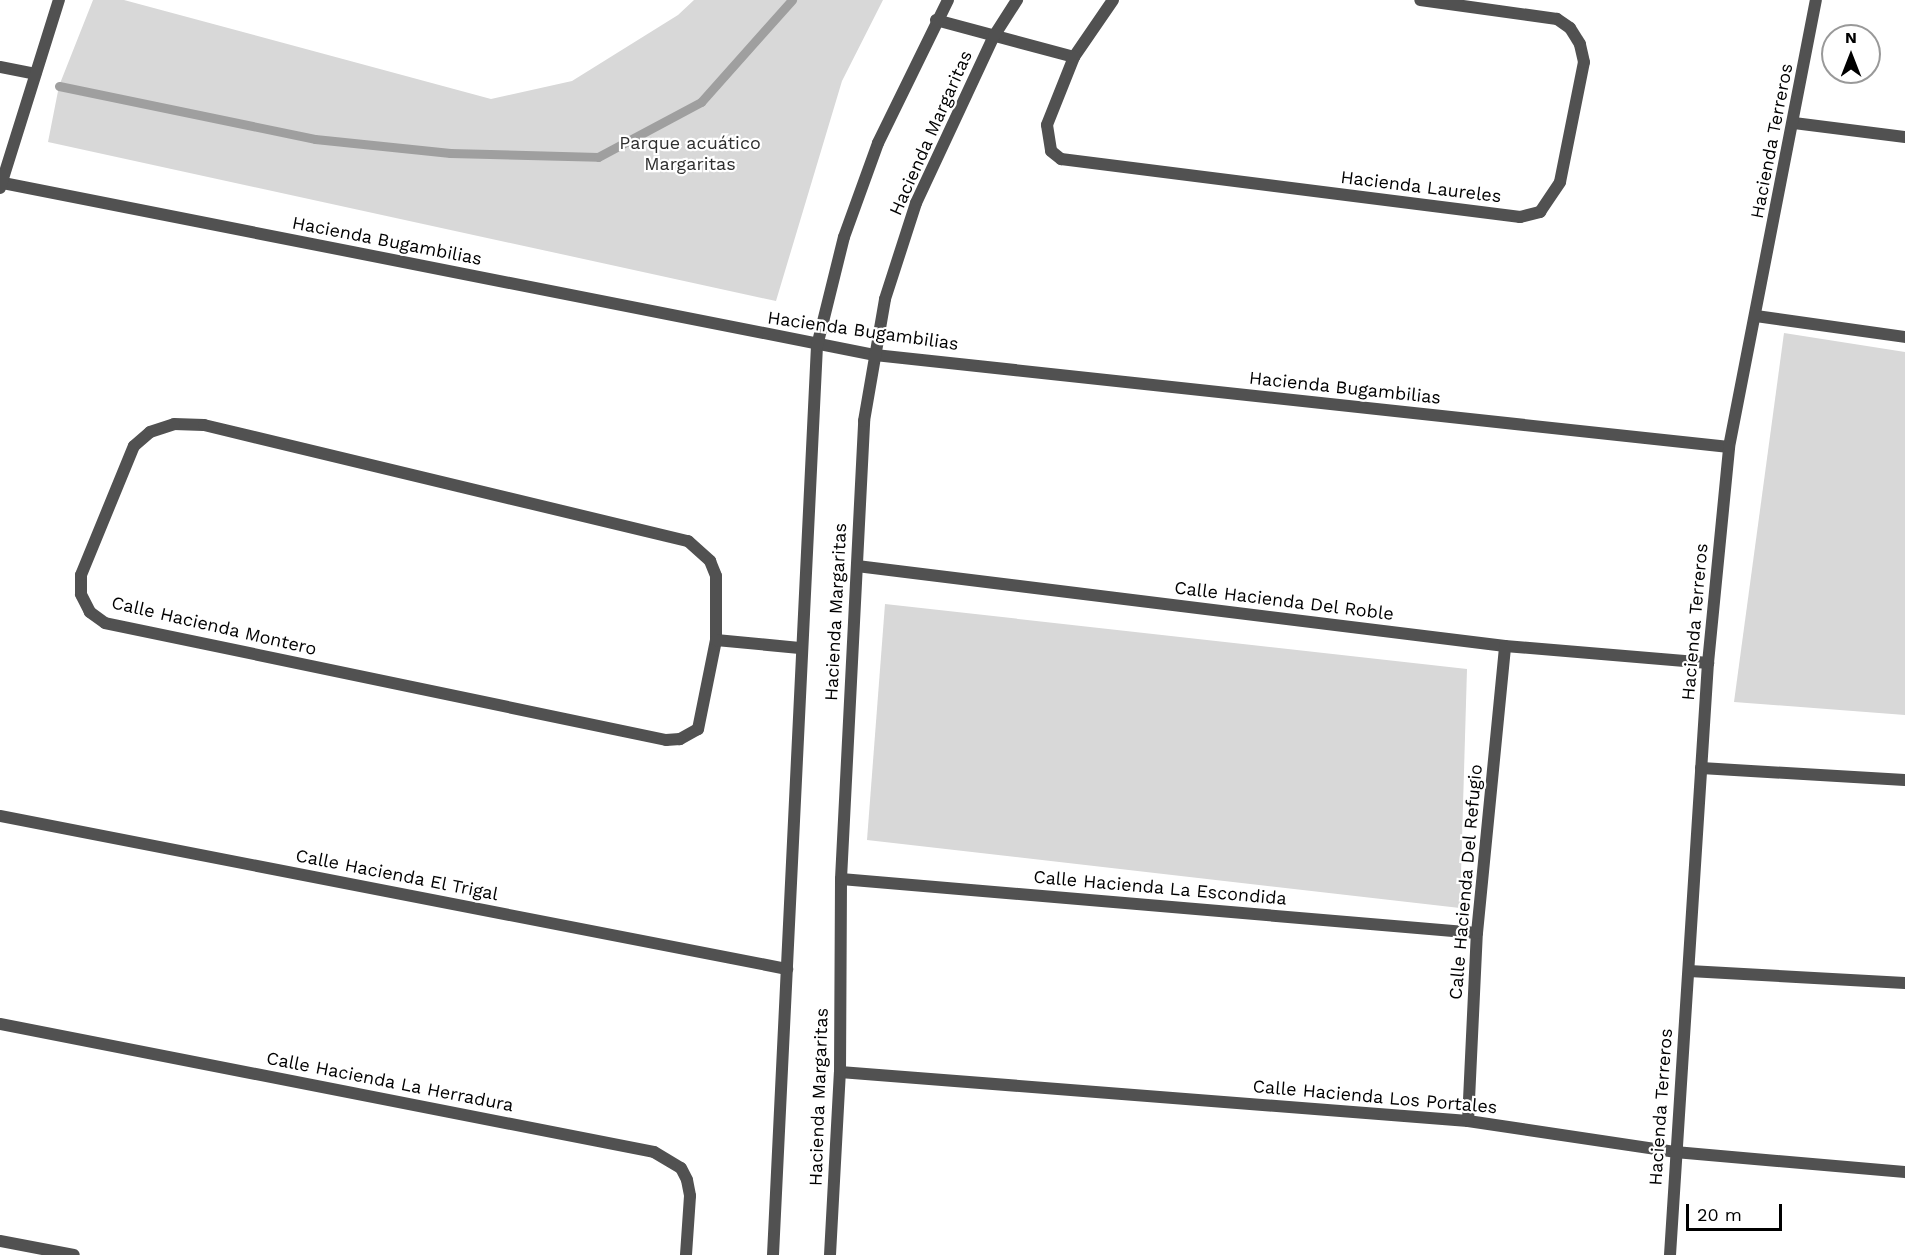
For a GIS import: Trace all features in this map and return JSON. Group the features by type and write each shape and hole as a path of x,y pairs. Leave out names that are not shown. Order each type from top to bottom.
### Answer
{"street":[{"path":"1,186 59,0"},
{"name":"Hacienda Margaritas","path":"773,1255 800,648 817,346 844,237 874,153 936,20 948,0"},
{"name":"Hacienda Margaritas","path":"830,1255 840,1072 841,879 863,433 885,298 916,203 994,36 1017,0"},
{"name":"Hacienda Laureles","path":"1113,0 1074,57 1047,125 1051,151 1061,159 1520,217 1540,212 1560,182 1584,62 1580,44 1557,19 1420,0"},
{"name":"Hacienda Terreros","path":"1670,1255 1708,663 1729,447 1794,123 1816,0"},
{"path":"936,20 1074,57"},
{"path":"0,67 35,74"},
{"path":"1794,123 1905,137"},
{"name":"Hacienda Bugambilias","path":"1,186 817,346 875,355 1729,447"},
{"path":"1756,316 1905,337"},
{"name":"Calle Hacienda Montero","path":"174,424 204,425 688,541 710,561 716,576 716,640 702,722 692,734 666,740 105,623 90,612 81,594 81,575 134,446 150,432 174,424"},
{"name":"Calle Hacienda Del Roble","path":"857,566 1505,646 1708,663"},
{"path":"716,640 800,648"},
{"name":"Calle Hacienda Del Refugio","path":"1468,1121 1477,933 1505,646"},
{"path":"1701,768 1905,780"},
{"name":"Calle Hacienda El Trigal","path":"0,816 787,969"},
{"name":"Calle Hacienda La Escondida","path":"841,879 1477,933"},
{"path":"1689,971 1905,983"},
{"name":"Calle Hacienda La Herradura","path":"0,1024 654,1152 681,1168 687,1180 690,1196 686,1255"},
{"name":"Calle Hacienda Los Portales","path":"840,1072 1468,1121 1675,1152 1905,1172"},
{"path":"0,1241 74,1255"}],"green space":[{"name":"Parque acuático Margaritas","path":"93,0 124,0 491,99 572,81 678,15 694,0 883,0 842,81 776,301 48,142 59,86"},
{"path":"1784,333 1905,352 1905,715 1734,702"},
{"path":"885,604 1467,669 1460,908 867,840"}],"waterway":[{"path":"59,86 315,139 450,153 598,157 701,102 792,0"}]}
